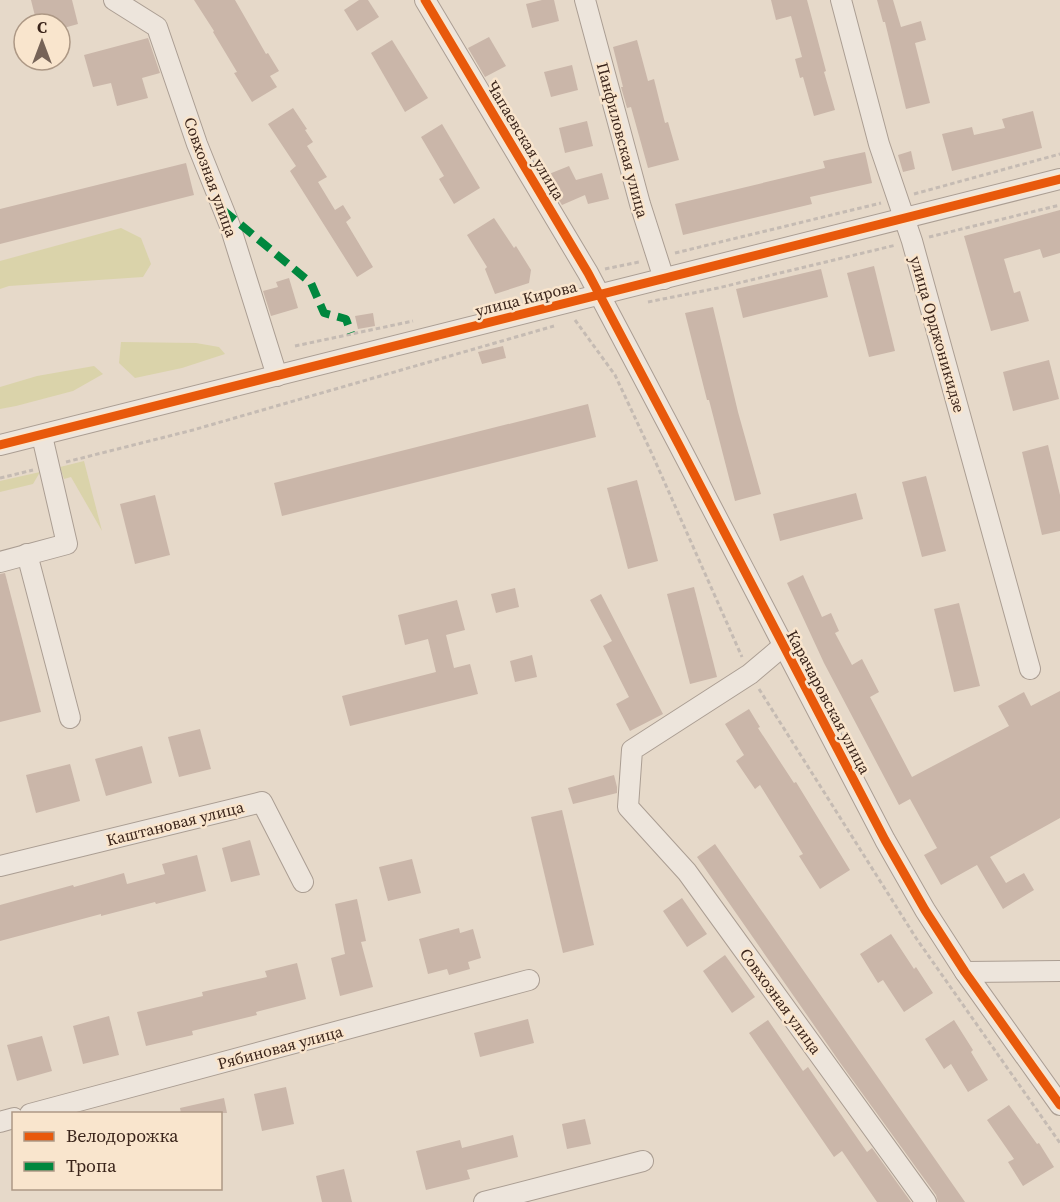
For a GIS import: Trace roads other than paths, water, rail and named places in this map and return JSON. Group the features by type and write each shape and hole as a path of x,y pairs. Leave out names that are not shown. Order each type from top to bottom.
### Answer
{"street":[{"name":"Совхозная улица","path":"114,0 157,27 197,144 230,226 277,376"},
{"name":"Чапаевская улица","path":"425,0 599,295"},
{"name":"Панфиловская улица","path":"585,0 640,204 664,279"},
{"name":"улица Орджоникидзе","path":"841,0 879,144 912,241 1030,669"},
{"name":"улица Кирова","path":"0,445 1060,179"},
{"name":"Карачаровская улица","path":"599,295 885,840 925,910 965,972 1060,1105"},
{"path":"0,562 67,544 42,436"},
{"path":"27,554 70,718"},
{"name":"Совхозная улица","path":"783,646 750,674 632,750 628,807 687,872 926,1202"},
{"name":"Каштановая улица","path":"0,866 262,802 303,882"},
{"path":"965,972 1060,971"},
{"name":"Рябиновая улица","path":"34,1112 529,980"},
{"path":"484,1202 644,1161"}]}
